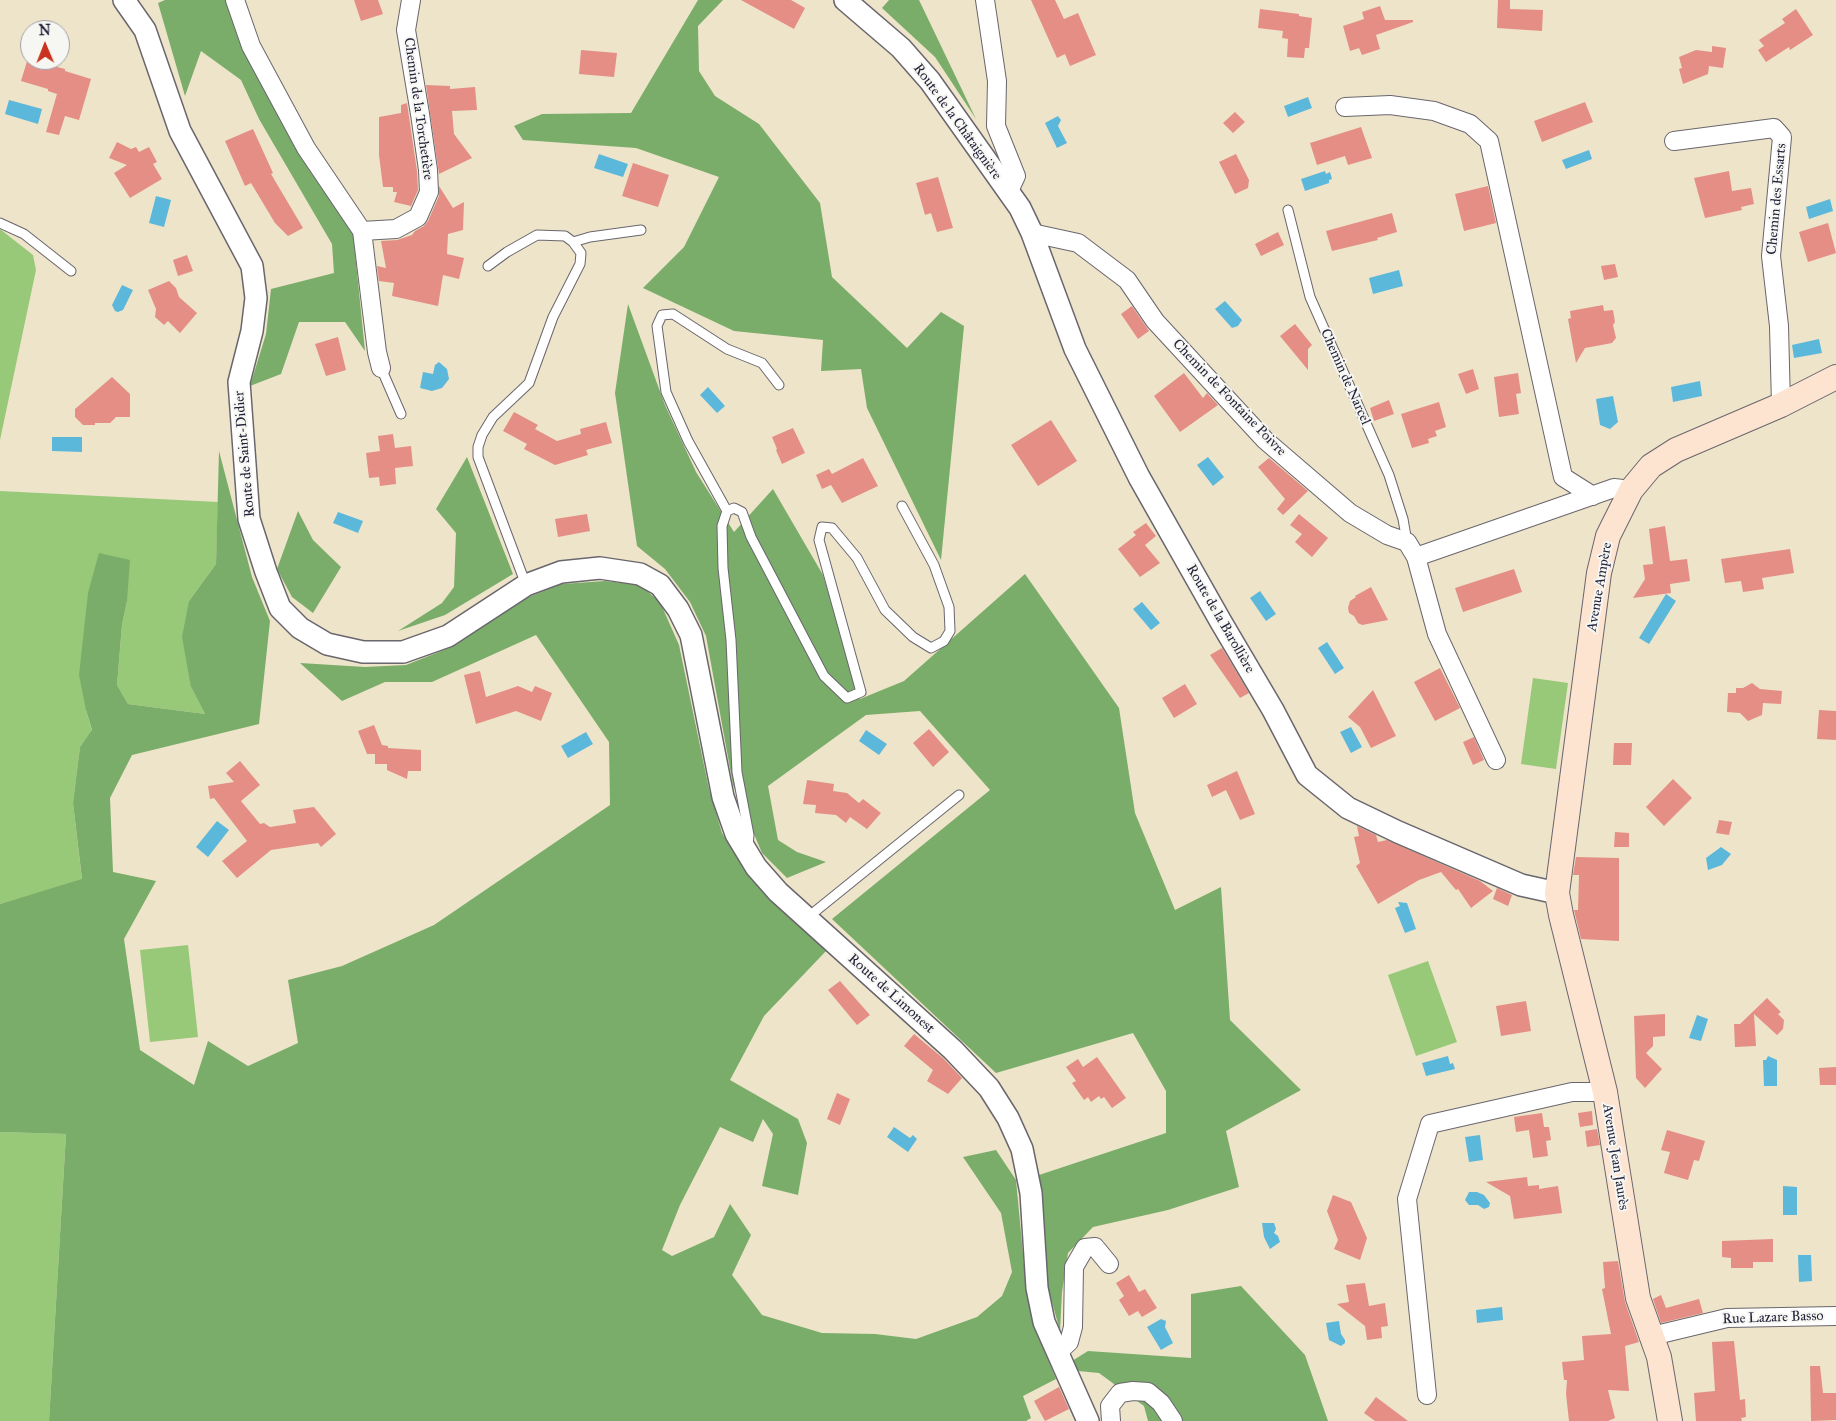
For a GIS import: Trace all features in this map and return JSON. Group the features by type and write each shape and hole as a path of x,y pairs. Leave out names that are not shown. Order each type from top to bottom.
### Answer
{"main road":[{"name":"Avenue Ampère","path":"1557,893 1599,573 1608,536 1631,490 1651,466 1676,450 1781,405 1836,377"},
{"name":"Avenue Jean Jaurès","path":"1557,893 1605,1092 1638,1298 1659,1357 1670,1421"}],"street":[{"name":"Route de Saint-Didier","path":"124,0 145,30 180,131 252,266 256,298 252,331 239,382 249,519 280,608 300,628 327,644 363,652 403,652 448,636 526,585 561,572 600,568 640,574 660,585"},
{"path":"235,0 251,46 306,148 362,231 377,352 381,368"},
{"name":"Chemin de la Torchetière","path":"362,231 396,229 418,217 429,192 422,123 406,30 411,0"},
{"name":"Route de la Châtaignière","path":"845,0 901,48 930,81 1014,201"},
{"path":"985,0 997,81 996,126 1016,176 1014,201"},
{"path":"1345,107 1390,105 1434,110 1470,124 1489,141 1563,478 1593,496"},
{"name":"Chemin des Essarts","path":"1674,140 1774,128 1782,137 1771,256 1779,326 1781,405"},
{"name":"Route de la Barollière","path":"1014,201 1032,233 1075,349 1139,477 1273,710 1307,774 1348,808 1398,832 1520,885 1557,893"},
{"name":"Chemin de Fontaine Poivre","path":"1032,233 1078,242 1127,280 1155,321 1265,440 1350,513 1387,535 1407,542"},
{"path":"1416,558 1614,488 1631,490"},
{"path":"1407,542 1416,558 1436,634 1496,760"},
{"name":"Route de Limonest","path":"660,585 678,609 691,635 723,797 736,834 756,867 778,892 953,1050 989,1088 1008,1118 1022,1149 1031,1193 1037,1288 1044,1322 1088,1421"},
{"path":"1427,1395 1407,1199 1430,1124 1572,1092 1605,1092"},
{"path":"1057,1353 1069,1342 1073,1327 1074,1267 1085,1248 1095,1247 1109,1264"},
{"name":"Rue Lazare Basso","path":"1652,1336 1728,1318 1836,1316"},
{"path":"1111,1421 1110,1406 1120,1393 1133,1391 1148,1392 1161,1403 1174,1421"}],"lane":[{"name":"Chemin de Narcel","path":"1288,210 1310,297 1389,475 1403,519 1407,542"},
{"path":"0,223 24,234 71,271"},
{"path":"573,242 590,237 641,230"},
{"path":"488,266 507,252 537,236 565,236 573,242 581,253 580,264 553,317 529,383 493,417 482,435 478,448 478,457 526,585"},
{"path":"747,853 749,835 737,772 732,640 723,568 722,526 727,511 688,441 666,392 656,326 662,315 673,314 727,349 762,363 779,385"},
{"path":"381,368 401,414"},
{"path":"727,511 734,508 742,512 751,537 824,676 847,698 861,692 819,540 822,527 832,528 857,558 885,610 913,637 931,648 944,640 950,631 949,607 934,565 902,506"},
{"path":"806,918 959,795"}],"green space":[{"path":"165,0 229,0 353,233 365,351 345,322 299,322 281,374 250,386 266,334 271,289 334,273 332,244 259,119 241,80 201,51 185,96 158,3"},
{"path":"698,0 723,0 698,26 699,71 715,96 759,124 820,203 832,277 907,348 941,312 964,326 941,560 867,408 861,369 821,371 823,340 734,331 643,288 684,247 719,177 636,148 523,140 514,126 542,114 631,113"},
{"path":"889,0 919,0 976,119 935,57 882,8"},
{"path":"0,229 33,255 36,270 0,440"},
{"path":"628,304 665,405 696,472 734,532 773,489 823,575 860,699 904,681 1025,574 1119,708 1135,813 1175,910 1221,887 1230,1020 1301,1090 1226,1131 1239,1187 1168,1210 1093,1227 1068,1253 1062,1292 1060,1331 1047,1284 1039,1175 1166,1133 1166,1091 1133,1033 996,1073 832,919 990,790 920,711 866,715 768,786 778,840 797,852 826,862 787,878 762,853 733,785 706,636 690,602 665,569 637,546 615,393"},
{"path":"219,451 252,577 270,621 259,724 132,755 110,798 113,872 156,881 124,939 140,1050 194,1085 208,1041 248,1066 298,1043 288,980 342,966 434,925 610,805 609,742 536,635 432,682 385,682 342,701 300,663 365,667 406,665 454,646 526,598 562,584 605,581 640,585 660,602 679,645 709,789 722,833 748,873 826,951 764,1016 730,1080 798,1119 807,1143 798,1195 762,1186 773,1134 763,1119 753,1142 720,1127 680,1205 662,1250 672,1256 714,1237 730,1204 751,1235 732,1275 762,1315 822,1333 875,1334 916,1339 977,1317 1002,1296 1012,1272 1001,1213 963,1157 996,1150 1016,1180 1026,1286 1039,1338 1056,1379 1023,1396 1031,1418 1026,1421 49,1421 66,1134 0,1132 0,904 82,879 73,803 80,747 92,730 79,675 88,593 99,553 130,560 117,685 128,704 205,714 191,687 182,637 189,601 216,564"},
{"path":"467,457 513,574 445,615 398,631 442,603 454,587 456,533 436,509"},
{"path":"0,491 218,502 216,564 189,601 191,687 205,714 128,704 117,685 122,625 127,601 86,710 92,731 80,747 73,803 82,880 0,904"},
{"path":"298,511 313,540 341,567 313,613 292,597 277,569"},
{"path":"1533,678 1568,683 1556,769 1521,764"},
{"path":"188,945 198,1037 150,1042 140,950"},
{"path":"1428,961 1457,1042 1416,1056 1388,975"},
{"path":"0,1132 66,1134 49,1421 0,1421"},
{"path":"1241,1286 1305,1355 1328,1421 1148,1421 1144,1406 1099,1373 1078,1371 1072,1361 1088,1351 1191,1358 1191,1294"}],"water":[{"path":"1308,97 1312,108 1288,117 1284,106"},
{"path":"9,100 42,109 38,124 5,114"},
{"path":"1058,116 1061,120 1058,126 1067,143 1057,148 1045,123"},
{"path":"1589,150 1592,159 1566,169 1562,160"},
{"path":"599,154 628,164 623,177 594,168"},
{"path":"1325,171 1326,174 1330,172 1332,179 1329,180 1329,183 1305,191 1301,179"},
{"path":"156,196 171,200 164,227 149,223"},
{"path":"1830,199 1833,211 1809,219 1806,207"},
{"path":"1399,270 1403,286 1373,294 1369,278"},
{"path":"122,285 133,290 123,310 118,312 115,311 112,305"},
{"path":"1225,301 1242,320 1238,326 1232,328 1215,309"},
{"path":"1819,339 1822,353 1794,358 1792,345"},
{"path":"439,362 447,369 449,379 442,388 432,391 420,388 423,372 433,374 435,365"},
{"path":"1700,381 1702,396 1673,402 1671,387"},
{"path":"708,387 725,406 717,413 700,395"},
{"path":"1613,396 1618,422 1610,429 1600,425 1596,399"},
{"path":"52,437 82,437 82,452 52,451"},
{"path":"1208,457 1224,477 1213,486 1197,465"},
{"path":"338,512 363,521 358,533 333,523"},
{"path":"1260,591 1276,614 1266,621 1250,598"},
{"path":"1666,594 1676,601 1649,644 1639,638"},
{"path":"1142,602 1160,623 1151,630 1133,609"},
{"path":"1327,642 1344,668 1335,674 1318,648"},
{"path":"1351,727 1362,747 1351,753 1340,732"},
{"path":"866,730 887,744 879,755 859,741"},
{"path":"586,732 593,744 568,758 561,746"},
{"path":"217,821 229,830 208,857 196,847"},
{"path":"1721,847 1731,854 1722,865 1708,870 1706,858"},
{"path":"1398,902 1407,903 1416,929 1405,933 1395,908 1400,906"},
{"path":"1697,1015 1708,1019 1701,1041 1689,1038"},
{"path":"1448,1056 1450,1064 1453,1063 1455,1069 1426,1076 1422,1063"},
{"path":"1768,1056 1777,1060 1777,1086 1764,1086 1763,1060 1766,1060"},
{"path":"894,1127 910,1138 913,1135 917,1139 908,1152 887,1137"},
{"path":"1480,1135 1483,1160 1469,1162 1465,1137"},
{"path":"1783,1186 1797,1187 1797,1215 1783,1215"},
{"path":"1469,1192 1477,1192 1484,1195 1490,1203 1489,1207 1484,1209 1478,1205 1469,1205 1465,1200"},
{"path":"1262,1223 1274,1223 1276,1229 1274,1233 1278,1236 1280,1242 1270,1249 1264,1237"},
{"path":"1798,1255 1811,1255 1812,1281 1799,1282"},
{"path":"1502,1307 1503,1320 1477,1323 1476,1310"},
{"path":"1161,1319 1166,1321 1165,1327 1173,1343 1161,1350 1147,1327"},
{"path":"1339,1321 1341,1334 1345,1340 1345,1343 1341,1346 1329,1340 1326,1323"}],"building":[{"path":"354,0 378,0 383,14 361,21"},
{"path":"741,0 791,0 805,8 794,29"},
{"path":"1031,0 1055,0 1064,19 1078,13 1096,55 1070,66 1065,54 1057,58"},
{"path":"1498,0 1510,0 1510,9 1543,10 1542,31 1497,28"},
{"path":"1380,6 1385,20 1413,20 1413,22 1376,35 1380,49 1362,55 1359,48 1350,51 1343,26 1364,19 1362,12"},
{"path":"1260,9 1299,14 1299,16 1312,18 1309,48 1305,48 1304,58 1287,57 1288,39 1282,38 1283,31 1258,28"},
{"path":"1796,9 1813,35 1790,50 1789,47 1766,62 1758,50 1764,46 1759,40 1785,23 1782,19"},
{"path":"1712,46 1726,48 1723,68 1709,66 1708,74 1683,84 1679,69 1682,68 1679,57 1696,50 1712,52"},
{"path":"581,50 617,53 614,77 579,74"},
{"path":"24,70 65,70 91,79 79,120 65,116 59,135 46,132 57,94 48,91 48,89 21,81"},
{"path":"426,85 450,86 450,89 475,87 477,110 452,111 454,134 472,158 439,174"},
{"path":"1585,102 1593,122 1542,142 1534,121"},
{"path":"407,103 418,190 411,206 394,202 397,192 393,192 393,187 383,187 379,155 379,117 401,113 401,105"},
{"path":"1235,112 1245,122 1233,133 1223,123"},
{"path":"1361,127 1372,158 1348,165 1345,156 1317,165 1310,143"},
{"path":"253,129 273,173 271,174 303,228 288,236 275,223 251,183 245,186 225,141"},
{"path":"117,142 131,149 136,147 139,152 149,147 157,162 153,164 162,179 130,198 114,173 127,165 109,158"},
{"path":"1236,154 1249,180 1248,188 1235,194 1219,162"},
{"path":"633,163 669,175 658,207 622,196"},
{"path":"1729,171 1732,191 1751,188 1754,204 1741,207 1742,210 1705,218 1694,178"},
{"path":"938,177 953,228 937,232 931,213 925,215 916,183"},
{"path":"439,186 453,208 464,202 463,230 448,234 447,254 464,258 459,279 443,275 438,306 392,296 394,283 379,281 377,266 386,268 381,241 397,240 412,235 428,221 439,196"},
{"path":"1488,186 1496,223 1464,231 1455,194"},
{"path":"1392,213 1397,232 1377,238 1378,240 1332,251 1326,231"},
{"path":"1828,223 1836,253 1808,262 1799,232"},
{"path":"1278,232 1284,245 1261,256 1255,244"},
{"path":"187,255 193,271 178,276 173,260"},
{"path":"1615,264 1618,277 1604,280 1601,266"},
{"path":"169,281 176,288 179,297 197,313 180,333 168,321 164,325 155,317 156,309 148,290"},
{"path":"1603,305 1604,311 1613,310 1615,322 1613,325 1616,338 1612,343 1585,348 1576,363 1568,319 1571,318 1570,311"},
{"path":"1132,306 1149,331 1138,339 1121,314"},
{"path":"1295,324 1312,345 1308,349 1308,370 1280,336"},
{"path":"338,337 346,370 326,376 315,344"},
{"path":"1473,369 1479,389 1466,394 1458,374"},
{"path":"1184,373 1203,398 1207,393 1218,405 1180,432 1154,396"},
{"path":"1518,373 1521,393 1516,394 1519,414 1499,417 1494,377"},
{"path":"112,377 130,394 130,417 116,417 110,423 83,425 75,417 75,409"},
{"path":"1389,400 1394,414 1374,421 1370,408"},
{"path":"1439,402 1446,427 1435,431 1437,436 1428,439 1429,443 1412,448 1401,414"},
{"path":"514,412 538,425 535,429 557,441 581,434 580,429 606,422 612,443 586,450 588,455 555,465 524,449 527,444 503,431"},
{"path":"1051,420 1077,461 1038,486 1011,445"},
{"path":"793,428 805,453 782,464 772,437"},
{"path":"393,434 395,448 411,446 413,466 395,468 396,484 380,486 379,477 369,478 366,453 380,451 378,436"},
{"path":"863,458 878,486 842,503 831,485 822,489 816,475 829,469 832,474"},
{"path":"1269,458 1308,491 1283,515 1277,509 1285,499 1258,467"},
{"path":"587,514 590,531 558,537 555,519"},
{"path":"1299,514 1328,538 1312,557 1295,542 1302,534 1290,525"},
{"path":"1146,523 1156,536 1145,545 1160,563 1140,577 1118,549 1136,535 1133,532"},
{"path":"1665,526 1670,561 1687,559 1690,581 1670,584 1671,593 1633,598 1645,579 1643,565 1653,564 1649,529"},
{"path":"1790,549 1794,573 1762,578 1764,589 1743,592 1741,581 1725,583 1721,559"},
{"path":"1514,569 1522,592 1463,612 1455,588"},
{"path":"1371,587 1388,620 1362,625 1349,613 1348,608 1350,601 1355,596"},
{"path":"1222,648 1249,693 1240,698 1210,655"},
{"path":"1440,668 1460,708 1435,721 1414,682"},
{"path":"480,671 486,697 518,686 532,692 535,686 552,693 541,721 516,711 476,724 464,675"},
{"path":"1752,683 1760,689 1782,691 1781,704 1763,703 1762,715 1748,721 1740,713 1727,712 1728,693 1736,693 1736,688 1743,688"},
{"path":"1185,684 1197,704 1174,718 1162,698"},
{"path":"1373,690 1396,736 1371,748 1360,727 1348,717"},
{"path":"1819,710 1836,711 1836,740 1817,739"},
{"path":"374,725 382,745 388,746 388,748 421,750 421,771 408,771 407,779 387,770 387,764 375,764 375,754 367,754 358,731"},
{"path":"929,729 949,752 933,767 913,743"},
{"path":"1474,737 1484,760 1473,765 1463,742"},
{"path":"1614,743 1632,743 1631,765 1613,765"},
{"path":"240,761 260,785 241,801 260,824 264,823 270,827 296,823 293,810 314,807 336,834 321,847 318,843 271,850 237,878 222,861 247,841 214,798 210,799 208,786 234,782 226,773"},
{"path":"1237,771 1255,814 1240,820 1226,790 1212,797 1207,785"},
{"path":"1673,779 1692,798 1664,826 1646,807"},
{"path":"807,780 834,784 833,791 847,793 859,803 863,799 881,813 867,829 850,817 846,823 836,815 815,813 816,805 803,804"},
{"path":"1719,820 1732,822 1729,835 1716,833"},
{"path":"1357,826 1376,835 1378,842 1387,840 1480,881 1493,891 1471,908 1458,889 1456,890 1441,872 1419,880 1378,904 1356,866 1360,863 1354,837 1359,836"},
{"path":"1615,832 1629,833 1629,847 1614,847"},
{"path":"1576,857 1619,858 1619,941 1581,939 1574,910 1578,910 1579,875 1573,875"},
{"path":"1497,888 1512,895 1508,906 1493,899"},
{"path":"840,981 870,1015 857,1025 828,990"},
{"path":"1767,998 1781,1012 1778,1014 1784,1020 1783,1029 1777,1035 1754,1014 1756,1046 1735,1047 1734,1024 1740,1024"},
{"path":"1526,1001 1531,1031 1501,1036 1496,1006"},
{"path":"1665,1014 1665,1036 1653,1037 1653,1046 1646,1053 1662,1069 1645,1088 1636,1078 1634,1016"},
{"path":"914,1034 944,1059 962,1078 948,1094 927,1081 933,1070 904,1046"},
{"path":"1097,1057 1126,1098 1112,1108 1104,1097 1101,1099 1099,1096 1091,1102 1088,1097 1084,1100 1072,1083 1076,1081 1066,1067 1078,1059 1083,1067"},
{"path":"1836,1067 1836,1085 1820,1085 1819,1068"},
{"path":"837,1093 850,1099 840,1125 827,1119"},
{"path":"1592,1111 1593,1125 1580,1127 1578,1113"},
{"path":"1542,1113 1544,1127 1549,1127 1551,1140 1546,1141 1548,1156 1533,1158 1529,1130 1516,1132 1514,1117"},
{"path":"1597,1129 1600,1145 1587,1147 1585,1131"},
{"path":"1667,1130 1705,1141 1699,1161 1694,1160 1688,1180 1664,1173 1670,1152 1661,1150"},
{"path":"1527,1177 1528,1186 1539,1185 1539,1189 1558,1186 1562,1213 1514,1219 1510,1196 1486,1182"},
{"path":"1333,1195 1351,1202 1367,1238 1360,1260 1334,1249 1338,1240 1327,1211"},
{"path":"1773,1239 1773,1262 1753,1262 1753,1268 1731,1268 1731,1258 1722,1257 1722,1241"},
{"path":"1618,1261 1625,1302 1639,1342 1625,1346 1629,1391 1608,1390 1615,1418 1608,1421 1569,1421 1566,1394 1567,1380 1564,1380 1562,1362 1584,1360 1582,1336 1611,1334 1602,1289 1605,1288 1603,1262"},
{"path":"1129,1275 1139,1292 1145,1289 1157,1308 1142,1317 1138,1311 1129,1316 1119,1300 1124,1296 1116,1283"},
{"path":"1365,1283 1369,1306 1385,1303 1388,1326 1381,1327 1382,1338 1367,1340 1365,1326 1337,1304 1349,1302 1346,1285"},
{"path":"1661,1295 1666,1308 1699,1299 1703,1313 1661,1323 1653,1299"},
{"path":"1734,1341 1740,1400 1745,1399 1746,1417 1741,1418 1742,1421 1696,1421 1694,1393 1715,1391 1712,1342"},
{"path":"1810,1366 1820,1366 1823,1393 1836,1393 1836,1420 1811,1421"},
{"path":"1059,1387 1069,1409 1045,1421 1034,1401"},
{"path":"1376,1397 1408,1421 1375,1421 1364,1413"}]}
